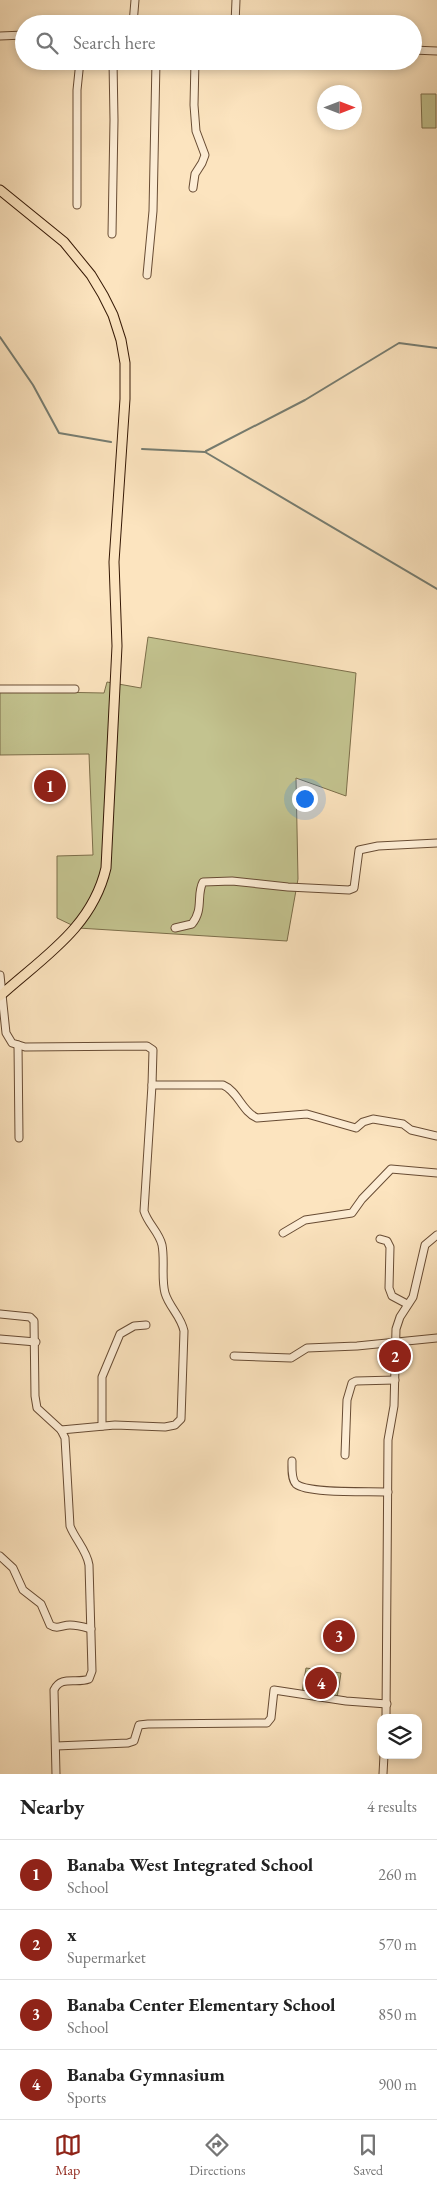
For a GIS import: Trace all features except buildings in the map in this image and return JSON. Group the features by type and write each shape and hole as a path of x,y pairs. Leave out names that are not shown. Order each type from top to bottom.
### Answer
{"main road":[{"path":"0,190 64,242 86,269 113,315 121,340 125,363 125,399 114,562 116,646 106,868 95,901 79,925 1,995"}],"street":[{"path":"134,15 135,0"},
{"path":"235,15 236,0"},
{"path":"0,36 15,35"},
{"path":"422,50 437,50"},
{"path":"77,205 77,90 79,70"},
{"path":"112,234 113,70"},
{"path":"147,275 153,211 156,70"},
{"path":"193,188 195,174 205,155 196,130 195,70"},
{"path":"0,689 75,689"},
{"path":"175,928 192,924 196,919 200,911 200,891 203,882 232,880 288,887 349,890 354,888 355,862 359,850 378,846 437,843"},
{"path":"0,975 6,1033 12,1043 25,1047 147,1046 153,1050 144,1211 147,1220 158,1235 162,1245 165,1293 182,1321 184,1331 181,1420 175,1425 165,1427 115,1425 60,1430"},
{"path":"18,1045 20,1138"},
{"path":"152,1085 223,1085 230,1088 251,1116 257,1118 307,1114 356,1128 363,1122 373,1119 402,1124 411,1130 437,1136"},
{"path":"284,1233 305,1220 352,1213 362,1199 391,1169 437,1173"},
{"path":"386,1714 388,1440 394,1406 396,1329 415,1290 418,1268 425,1245 437,1235"},
{"path":"380,1239 388,1241 390,1247 388,1288 392,1296 407,1304"},
{"path":"0,1314 30,1317 34,1321 36,1342 35,1396 38,1408 60,1430 65,1438 67,1445 70,1526 75,1539 88,1558 91,1676 85,1680 62,1681 57,1684 54,1690 56,1774"},
{"path":"102,1426 102,1377 120,1334 134,1326 146,1324"},
{"path":"234,1356 292,1358 307,1348 437,1338"},
{"path":"0,1339 36,1342"},
{"path":"346,1455 347,1400 352,1383 356,1381 395,1380"},
{"path":"292,1461 294,1481 312,1490 388,1492"},
{"path":"0,1556 12,1568 23,1590 41,1604 50,1625 58,1628 77,1625 91,1629"},
{"path":"56,1746 128,1743 134,1741 139,1725 148,1724 267,1723 270,1718 274,1690 346,1701 387,1704"},
{"path":"383,1774 384,1759"}],"green space":[{"path":"421,94 436,94 436,128 422,128"},
{"path":"148,637 356,673 346,796 296,778 298,879 287,941 78,928 57,918 57,856 93,855 89,754 0,755 0,691 104,693 107,682 141,688"},
{"path":"306,1668 341,1673 337,1698 302,1692"}],"waterway":[{"path":"0,337 33,385 59,433 111,442"},
{"path":"206,451 305,400 399,343 437,348"},
{"path":"142,449 205,452 437,589"}],"place":[{"name":"Banaba West Integrated School","path":"50,786"},
{"name":"x","path":"395,1356"},
{"name":"Banaba Center Elementary School","path":"339,1636"},
{"name":"Banaba Gymnasium","path":"321,1683"}]}
